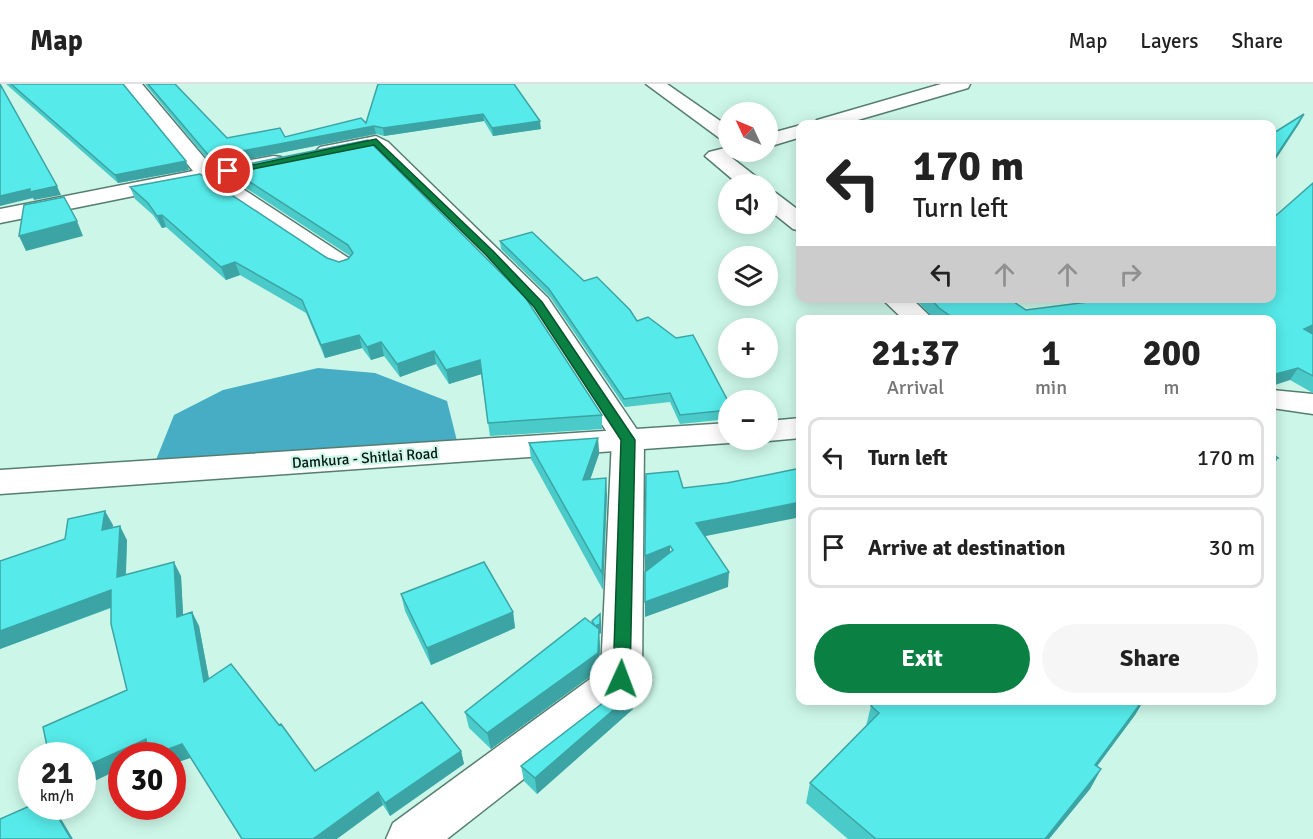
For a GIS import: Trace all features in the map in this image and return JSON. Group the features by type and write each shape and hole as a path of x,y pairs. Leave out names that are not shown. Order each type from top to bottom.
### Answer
{"street":[{"path":"132,84 207,175 341,264"},
{"path":"655,84 718,128"},
{"path":"838,120 961,84"},
{"path":"778,138 796,133"},
{"path":"0,216 376,142 538,304 628,440 621,679 410,839"},
{"path":"724,162 738,174"},
{"path":"778,206 796,220"},
{"path":"900,303 915,315"},
{"path":"1276,399 1313,404"},
{"path":"778,430 796,428"},
{"name":"Damkura - Shitlai Road","path":"0,482 718,434"}],"water":[{"path":"318,368 375,373 447,401 457,441 156,460 174,415 223,390"}],"building":[{"path":"0,84 57,186 0,196"},
{"path":"11,84 123,84 186,161 115,175"},
{"path":"148,84 175,84 227,138 280,128 285,137 361,118 366,123 378,84 514,84 540,121 492,128 483,114 383,128 374,126 210,157"},
{"path":"1304,114 1276,156 1276,132"},
{"path":"368,140 525,297 602,415 488,423 480,360 446,370 434,351 397,364 381,342 367,347 359,335 321,345 302,300 235,262 221,267 162,215 157,216 148,203 130,187 200,174 327,258 339,262 348,259 353,253 348,245 228,168"},
{"path":"1313,183 1313,325 1304,329 1313,334 1313,376 1298,368 1276,374 1276,315 949,315 934,303 1016,303 1026,310 1080,303 1276,303 1276,215"},
{"path":"64,197 77,221 19,236 24,205"},
{"path":"532,232 584,281 597,277 630,310 637,321 648,317 676,338 693,335 722,390 718,390 718,411 680,415 670,393 624,399 549,289 500,241"},
{"path":"598,438 583,480 606,478 602,573 529,443"},
{"path":"796,469 796,503 696,523 729,572 645,602 645,572 673,550 670,546 645,556 646,474 678,471 683,488 727,483"},
{"path":"105,511 102,530 120,526 117,577 174,562 177,617 192,612 204,682 231,664 279,725 281,724 315,771 422,702 461,751 385,803 378,792 313,839 242,839 186,750 186,742 146,742 146,739 139,742 108,742 108,756 96,762 96,742 46,742 43,727 127,690 111,624 111,590 0,631 0,561 65,539 68,519"},
{"path":"484,562 513,612 427,648 401,594"},
{"path":"600,614 600,624 595,626 592,621"},
{"path":"585,618 599,629 598,653 487,733 465,712"},
{"path":"634,679 633,693 535,778 521,766"},
{"path":"1139,705 1095,765 1101,769 1045,839 876,839 810,783 879,713 871,706"},
{"path":"18,811 18,820 60,820 71,839 0,839 0,819"}],"route":[{"path":"228,171 376,142 538,304 628,440 621,679"}]}
